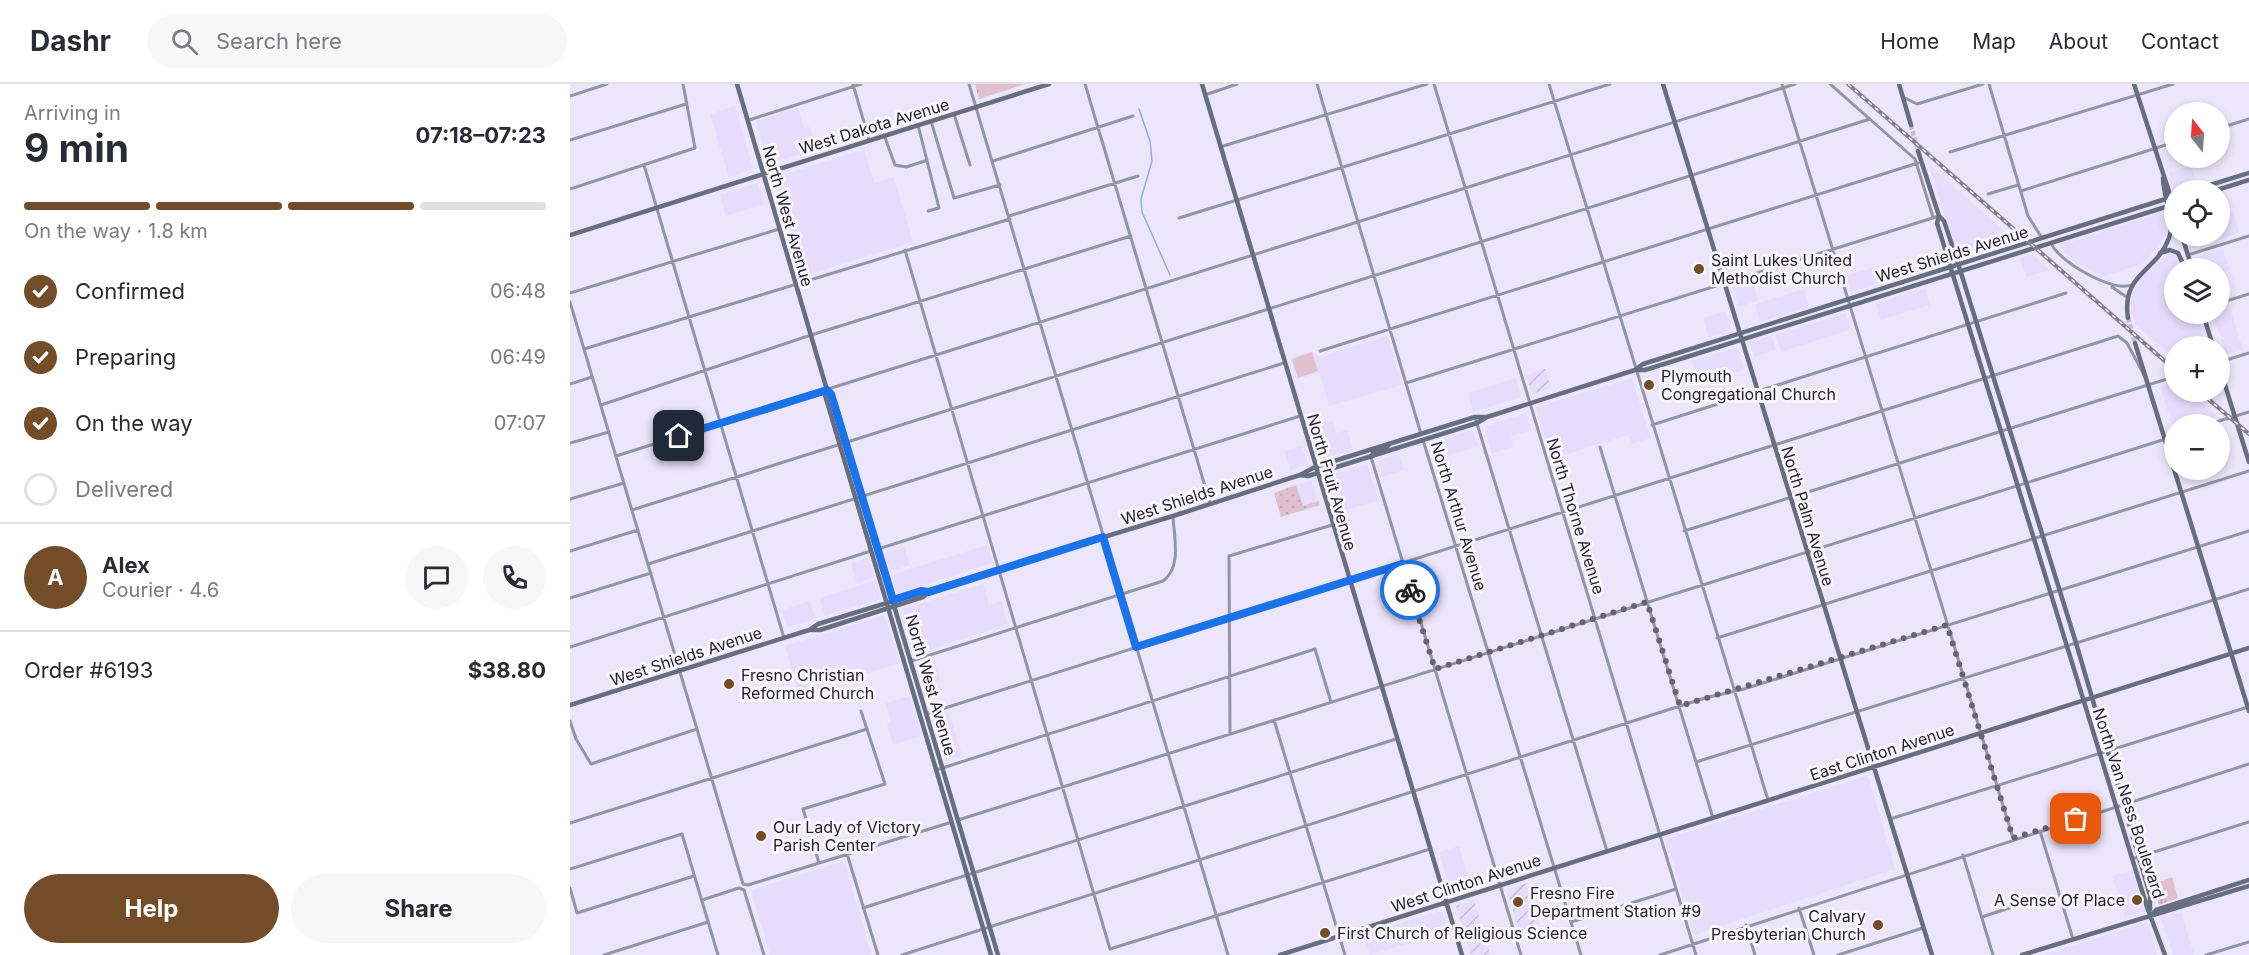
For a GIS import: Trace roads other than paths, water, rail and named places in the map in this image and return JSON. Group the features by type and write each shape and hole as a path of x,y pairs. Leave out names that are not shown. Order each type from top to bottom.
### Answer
{"main road":[{"name":"North West Avenue","path":"737,84 827,390 825,395 862,496 974,873 991,955"},
{"name":"West Dakota Avenue","path":"570,235 1049,84"},
{"name":"North Fruit Avenue","path":"1202,84 1462,955"},
{"name":"North Palm Avenue","path":"1664,84 1872,768 1932,955"},
{"path":"1899,84 1911,125"},
{"path":"2134,84 2164,180"},
{"name":"North Van Ness Boulevard","path":"1918,151 1933,197 1937,223 2033,539 2132,859 2151,912"},
{"path":"2226,180 2249,173"},
{"path":"2230,186 2249,180"},
{"name":"West Shields Avenue","path":"809,630 820,630 923,597 929,592 1300,475 1317,473 1371,457 1477,423 1528,402 1635,370 1645,370 1741,340 1951,267 2164,200"},
{"name":"West Shields Avenue","path":"1635,370 1643,364 1739,333 1953,274 2164,207"},
{"name":"North Van Ness Boulevard","path":"1936,216 1944,221 2076,643 2152,900 2151,912"},
{"path":"2128,318 2127,298 2131,285 2160,253 2164,244"},
{"path":"2185,246 2189,258"},
{"path":"2160,253 2170,250 2178,253 2180,258"},
{"path":"2135,343 2164,436"},
{"path":"2230,402 2249,462"},
{"name":"West Shields Avenue","path":"1300,475 1315,467 1395,441 1475,417 1487,417"},
{"path":"1371,457 1372,453 1395,441"},
{"name":"North West Avenue","path":"843,443 855,498 967,876 998,955"},
{"path":"2178,480 2249,708"},
{"name":"West Shields Avenue","path":"570,705 809,630 818,624 886,602 921,591 929,592"},
{"name":"East Clinton Avenue","path":"1659,834 1768,802 2083,699 2249,648"},
{"name":"West Clinton Avenue","path":"1280,955 1659,834"},
{"path":"2212,894 2249,880"},
{"path":"2022,955 2151,912 2249,886"},
{"path":"2151,912 2165,955"}],"street":[{"path":"570,96 607,84"},
{"path":"570,189 695,148 683,84"},
{"path":"748,120 861,84"},
{"path":"969,84 1228,955"},
{"path":"1085,84 1210,503"},
{"path":"1205,95 1238,84"},
{"name":"North Arthur Avenue","path":"1317,84 1487,652 1581,955"},
{"path":"1220,147 1427,84"},
{"name":"North Thorne Avenue","path":"1434,84 1696,955"},
{"path":"1549,84 1588,209 1618,317 1768,802"},
{"path":"1179,218 1610,84"},
{"path":"616,456 1795,84"},
{"path":"1406,383 1936,216 1918,163 1912,155 1830,84"},
{"path":"1903,96 1917,104 1983,84"},
{"path":"1989,84 2028,216 2042,238"},
{"path":"1950,152 2173,84"},
{"path":"853,85 869,140"},
{"path":"1783,86 1913,518 2013,838"},
{"path":"570,140 686,104"},
{"path":"954,114 970,165"},
{"path":"993,161 1133,116"},
{"path":"632,510 1870,119"},
{"path":"2230,125 2249,119"},
{"path":"931,120 954,198 1000,185"},
{"path":"918,125 927,152 925,161 939,208 928,211"},
{"path":"884,135 895,165 903,167 925,161"},
{"path":"2020,191 2164,146"},
{"path":"1320,351 1918,163"},
{"path":"644,165 784,638"},
{"path":"584,349 964,233 1138,176"},
{"path":"1988,194 2019,185"},
{"path":"1926,189 1933,197"},
{"path":"570,293 779,229"},
{"path":"601,405 811,335 1131,236"},
{"path":"2188,255 2249,236"},
{"path":"2051,243 2056,251 2072,264 2109,284 2127,298"},
{"path":"905,250 1045,734 1110,949 1430,849"},
{"path":"2109,284 2121,288 2131,285"},
{"path":"1652,425 2066,293"},
{"path":"2230,300 2249,294"},
{"path":"570,302 764,955"},
{"path":"920,716 2118,336 2127,343 2147,382"},
{"path":"2230,359 2249,353"},
{"path":"648,564 1284,363"},
{"path":"570,384 592,377"},
{"path":"1684,531 2001,432 2147,382 2164,379"},
{"path":"2230,417 2249,412"},
{"path":"878,549 1300,416"},
{"path":"1475,417 1607,851"},
{"path":"570,443 609,432"},
{"path":"701,900 2164,439"},
{"path":"1600,447 1713,818"},
{"path":"1371,457 1521,955"},
{"path":"1717,638 2249,471"},
{"path":"570,499 624,483"},
{"path":"911,661 1163,581 1171,575 1175,567 1173,516"},
{"path":"1230,734 1229,556 1332,525"},
{"path":"570,551 638,530"},
{"path":"902,955 1680,706 1732,690 1744,689 2249,531"},
{"path":"570,647 871,551"},
{"path":"570,598 651,573"},
{"path":"1696,762 2249,589"},
{"path":"936,770 1315,649 1331,702"},
{"path":"1889,820 2249,708"},
{"path":"819,863 803,809 885,784 861,711"},
{"path":"1274,720 1345,955"},
{"path":"570,721 576,739 591,764 697,729"},
{"path":"570,823 867,729"},
{"path":"863,908 1396,739"},
{"path":"1660,955 2013,838 2249,764"},
{"path":"2132,859 2249,822"},
{"path":"2040,831 2073,939"},
{"path":"570,869 682,834 718,955"},
{"path":"847,854 878,955"},
{"path":"1963,855 1993,955"},
{"path":"570,888 578,913 694,876"},
{"path":"1571,922 1676,889"},
{"path":"1982,917 2030,901"},
{"path":"1799,908 1814,955"},
{"path":"604,955 708,922"},
{"path":"1746,925 1755,955"},
{"path":"1838,955 1923,928"},
{"path":"2206,955 2249,942"}],"waterway":[{"path":"1139,109 1150,141 1152,161 1141,199 1142,212 1170,275"}],"tunnel":[{"path":"1911,125 1918,151"},
{"path":"2128,318 2135,343"}],"railway":[{"path":"1848,84 2164,360"},
{"path":"2212,402 2249,434"}],"place":[{"name":"Saint Lukes United Methodist Church","path":"1699,269"},
{"name":"Plymouth Congregational Church","path":"1649,385"},
{"name":"Fresno Christian Reformed Church","path":"729,684"},
{"name":"Our Lady of Victory Parish Center","path":"761,836"},
{"name":"A Sense Of Place","path":"2137,900"},
{"name":"Fresno Fire Department Station #9","path":"1518,902"},
{"name":"Calvary Presbyterian Church","path":"1878,925"},
{"name":"First Church of Religious Science","path":"1325,933"}]}
